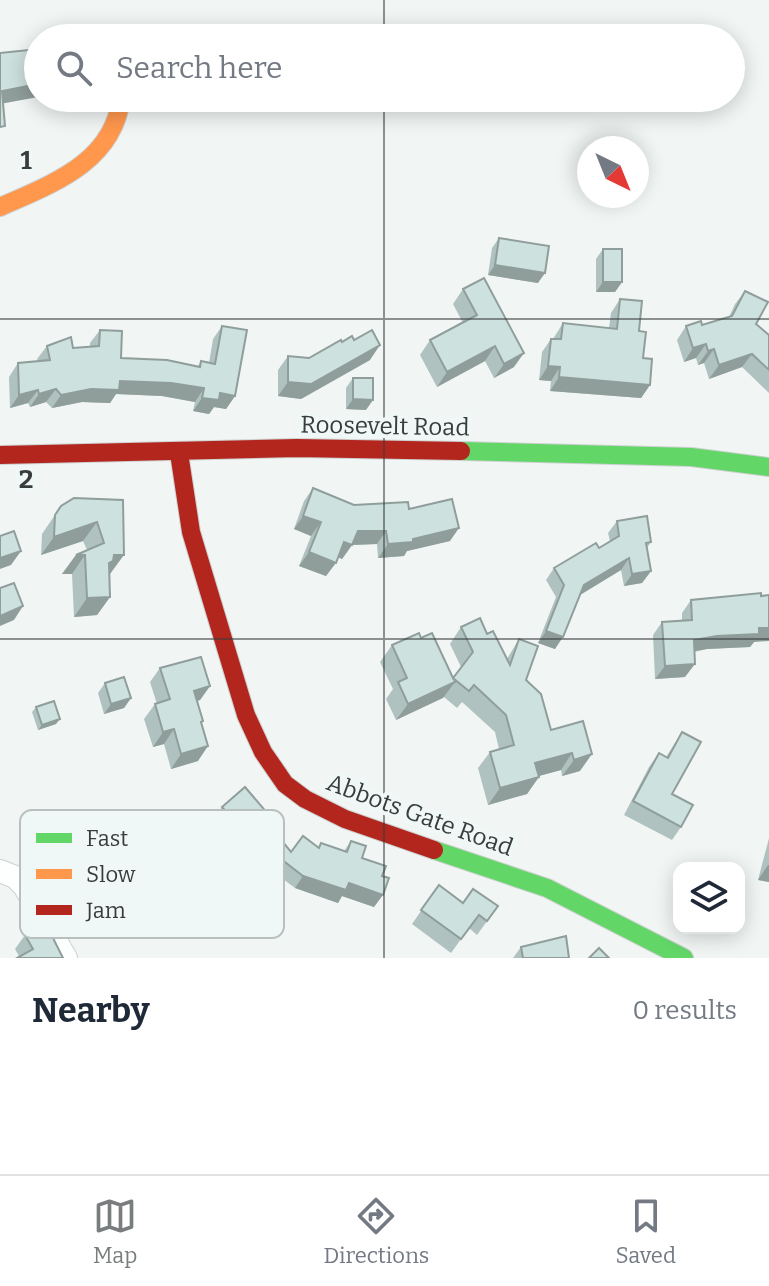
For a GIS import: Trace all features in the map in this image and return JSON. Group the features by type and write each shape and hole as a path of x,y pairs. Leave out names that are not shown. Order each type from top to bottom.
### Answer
{"street":[{"path":"0,207 77,167 102,148 120,121 120,112"},
{"name":"Roosevelt Road","path":"0,455 297,448 691,457 769,467"},
{"name":"Abbots Gate Road","path":"179,453 191,532 246,715 263,752 285,784 305,799 345,819 547,888 684,958"},
{"path":"0,871 20,882"},
{"path":"54,938 66,958"}],"building":[{"path":"24,50 24,87 2,91 5,126 0,127 0,53"},
{"path":"499,238 549,246 545,273 495,265"},
{"path":"603,249 622,249 622,282 603,282"},
{"path":"484,278 524,353 504,364 495,346 447,372 430,340 477,315 463,289"},
{"path":"745,291 768,302 756,324 769,335 769,370 752,354 719,365 714,349 708,351 706,344 693,348 686,326 701,321 702,325 732,316"},
{"path":"620,299 642,301 639,331 646,332 643,358 652,359 650,385 559,377 560,367 548,366 551,339 561,339 563,323 617,329"},
{"path":"222,326 247,330 235,396 220,393 219,400 202,398 204,388 120,381 119,390 91,389 61,395 56,389 19,395 18,363 50,360 47,346 71,337 73,348 99,346 100,330 122,331 121,358 167,360 200,367 201,361 215,364"},
{"path":"372,330 380,345 311,384 288,382 288,356 309,358 341,340 352,336 354,340"},
{"path":"353,378 373,378 373,400 353,399"},
{"path":"313,488 354,505 408,502 409,509 452,499 459,528 413,539 413,542 388,544 386,531 358,531 352,545 344,542 336,563 309,552 321,522 303,516"},
{"path":"74,498 123,500 124,555 114,555 109,563 110,597 87,598 85,555 76,555 104,543 97,522 54,537 55,515 61,506"},
{"path":"647,516 651,542 646,543 651,571 632,574 629,558 584,585 563,637 546,631 564,585 554,568 596,543 599,548 619,536 617,521"},
{"path":"14,531 21,551 0,558 0,536"},
{"path":"14,583 23,606 0,616 0,588"},
{"path":"761,593 761,596 769,595 769,628 759,628 759,634 694,640 695,664 665,666 662,622 692,620 691,600"},
{"path":"480,618 487,634 493,631 510,665 519,639 538,646 526,680 541,694 551,730 583,721 592,754 574,760 572,753 535,763 539,777 500,788 490,752 514,745 506,715 474,685 469,691 454,679 455,682 408,704 398,682 407,678 392,645 419,633 421,638 432,633 453,678 473,652 461,627"},
{"path":"201,657 210,686 194,691 208,746 181,754 174,729 163,732 155,704 170,699 160,668"},
{"path":"124,677 131,698 111,704 105,683"},
{"path":"54,701 60,719 42,725 36,707"},
{"path":"682,732 701,742 672,794 693,805 681,827 633,801 659,753 668,758"},
{"path":"245,787 265,810 225,810 222,807"},
{"path":"303,836 319,848 321,843 347,852 351,841 366,846 362,858 386,866 382,876 389,878 383,895 349,883 346,890 303,876 284,861 284,843 291,852"},
{"path":"439,885 463,903 473,889 498,906 487,921 479,915 461,939 421,910"},
{"path":"566,936 569,958 523,958 521,947"},
{"path":"27,938 53,938 63,958 17,958 33,949"},
{"path":"599,948 609,958 589,958"}],"traffic: fast":[{"path":"461,451 691,457 769,467"},
{"path":"434,850 547,888 684,958"}],"traffic: slow":[{"path":"0,207 77,168 106,139 118,112"}],"traffic: jam":[{"path":"0,455 297,448 461,451"},
{"path":"179,453 191,532 246,715 263,752 285,784 305,799 345,819 434,850"}]}
